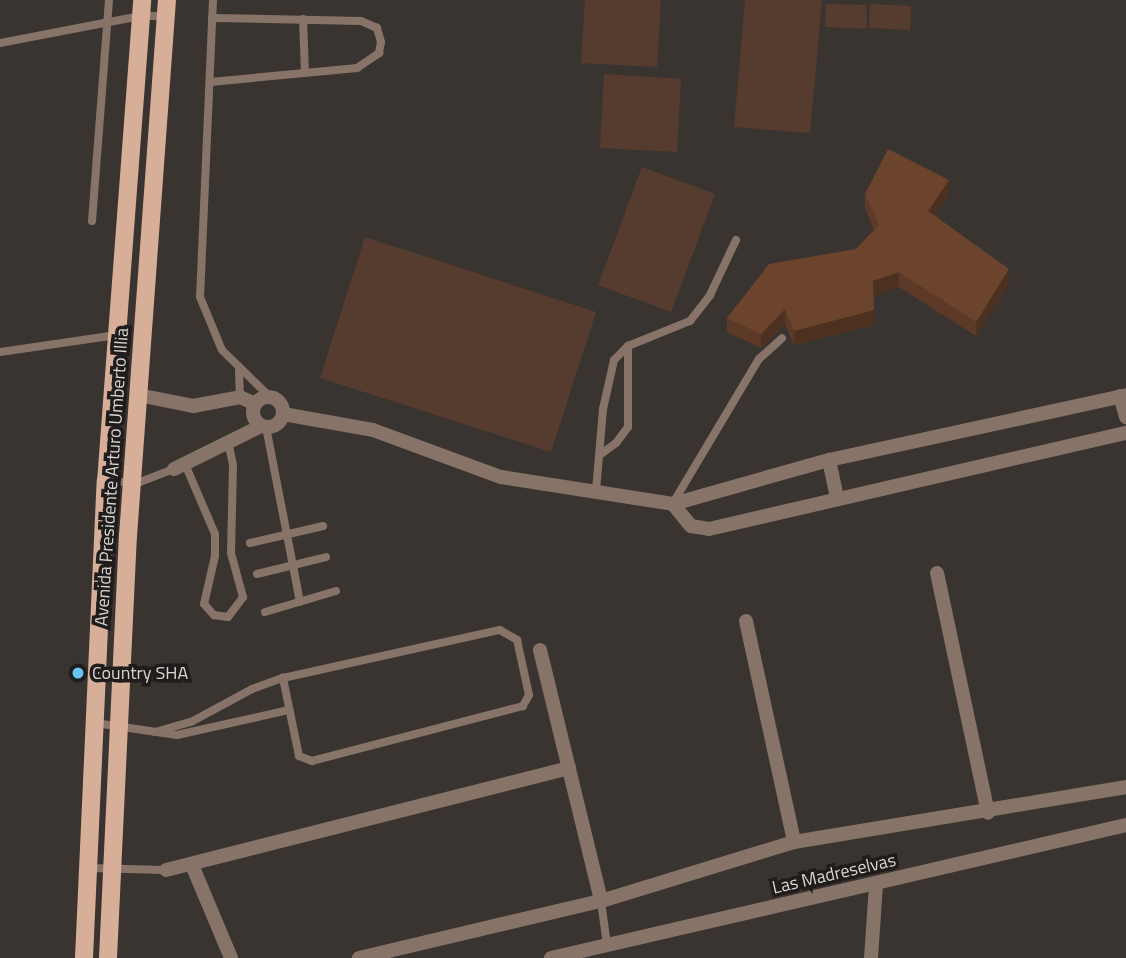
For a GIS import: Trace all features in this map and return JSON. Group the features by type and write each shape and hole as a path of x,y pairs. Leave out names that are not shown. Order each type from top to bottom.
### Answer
{"main road":[{"name":"Avenida Presidente Arturo Umberto Illia","path":"84,958 106,482 141,8"},
{"name":"Avenida Presidente Arturo Umberto Illia","path":"108,958 131,482 167,8"}],"street":[{"path":"138,395 193,407 240,397 255,404"},
{"path":"283,414 373,429 501,477 673,504 829,460 1123,395 1126,417"},
{"path":"255,404 270,397 279,401 283,414"},
{"path":"255,404 253,414 264,427"},
{"path":"179,467 228,442 264,427 275,426 283,414"},
{"path":"673,504 691,526 709,529 1126,433"},
{"path":"829,460 837,499"},
{"path":"937,573 988,813"},
{"path":"746,621 794,842"},
{"path":"540,650 601,901"},
{"path":"166,870 569,768"},
{"path":"359,958 601,901 794,842 988,813 1126,787"},
{"name":"Las Madreselvas","path":"551,958 588,954 607,945 1126,825"},
{"path":"192,865 231,958"},
{"path":"871,958 876,884"}],"lane":[{"path":"92,221 109,0"},
{"path":"213,0 200,296 218,343 239,370 270,397"},
{"path":"0,43 109,22 141,8 167,8"},
{"path":"209,82 369,64 379,53 381,42 377,28 369,23 212,18"},
{"path":"303,19 305,73"},
{"path":"596,491 608,376 614,360 628,346 690,321 710,295 736,240"},
{"path":"0,352 117,335"},
{"path":"673,504 759,359 782,338"},
{"path":"601,454 616,443 628,427 628,346"},
{"path":"239,370 240,397"},
{"path":"264,427 300,602"},
{"path":"106,482 131,482 179,467 215,534 215,556 204,604 214,615 228,617 243,597 231,553 233,465 228,442"},
{"path":"250,543 323,526"},
{"path":"257,574 326,557"},
{"path":"265,612 336,591"},
{"path":"155,732 191,722 261,684 283,678 500,630 517,640 529,695 523,706 312,761 299,756 283,678"},
{"path":"95,723 177,735 289,710"},
{"path":"88,868 166,870"},
{"path":"601,901 607,945"}],"shaded area":[{"path":"585,0 661,0 657,67 581,63"},
{"path":"745,0 822,0 810,133 734,127"},
{"path":"826,4 867,5 866,29 825,27"},
{"path":"870,4 911,6 910,30 869,28"},
{"path":"604,74 681,79 677,152 600,148"},
{"path":"642,167 715,194 671,312 598,285"},
{"path":"365,237 596,312 551,452 320,378"}],"building":[{"path":"888,149 949,180 928,211 1009,269 976,322 899,272 873,281 874,310 794,331 785,309 761,334 727,318 769,264 856,249 879,225 865,194"}],"place":[{"name":"Country SHA","path":"78,673"}]}
